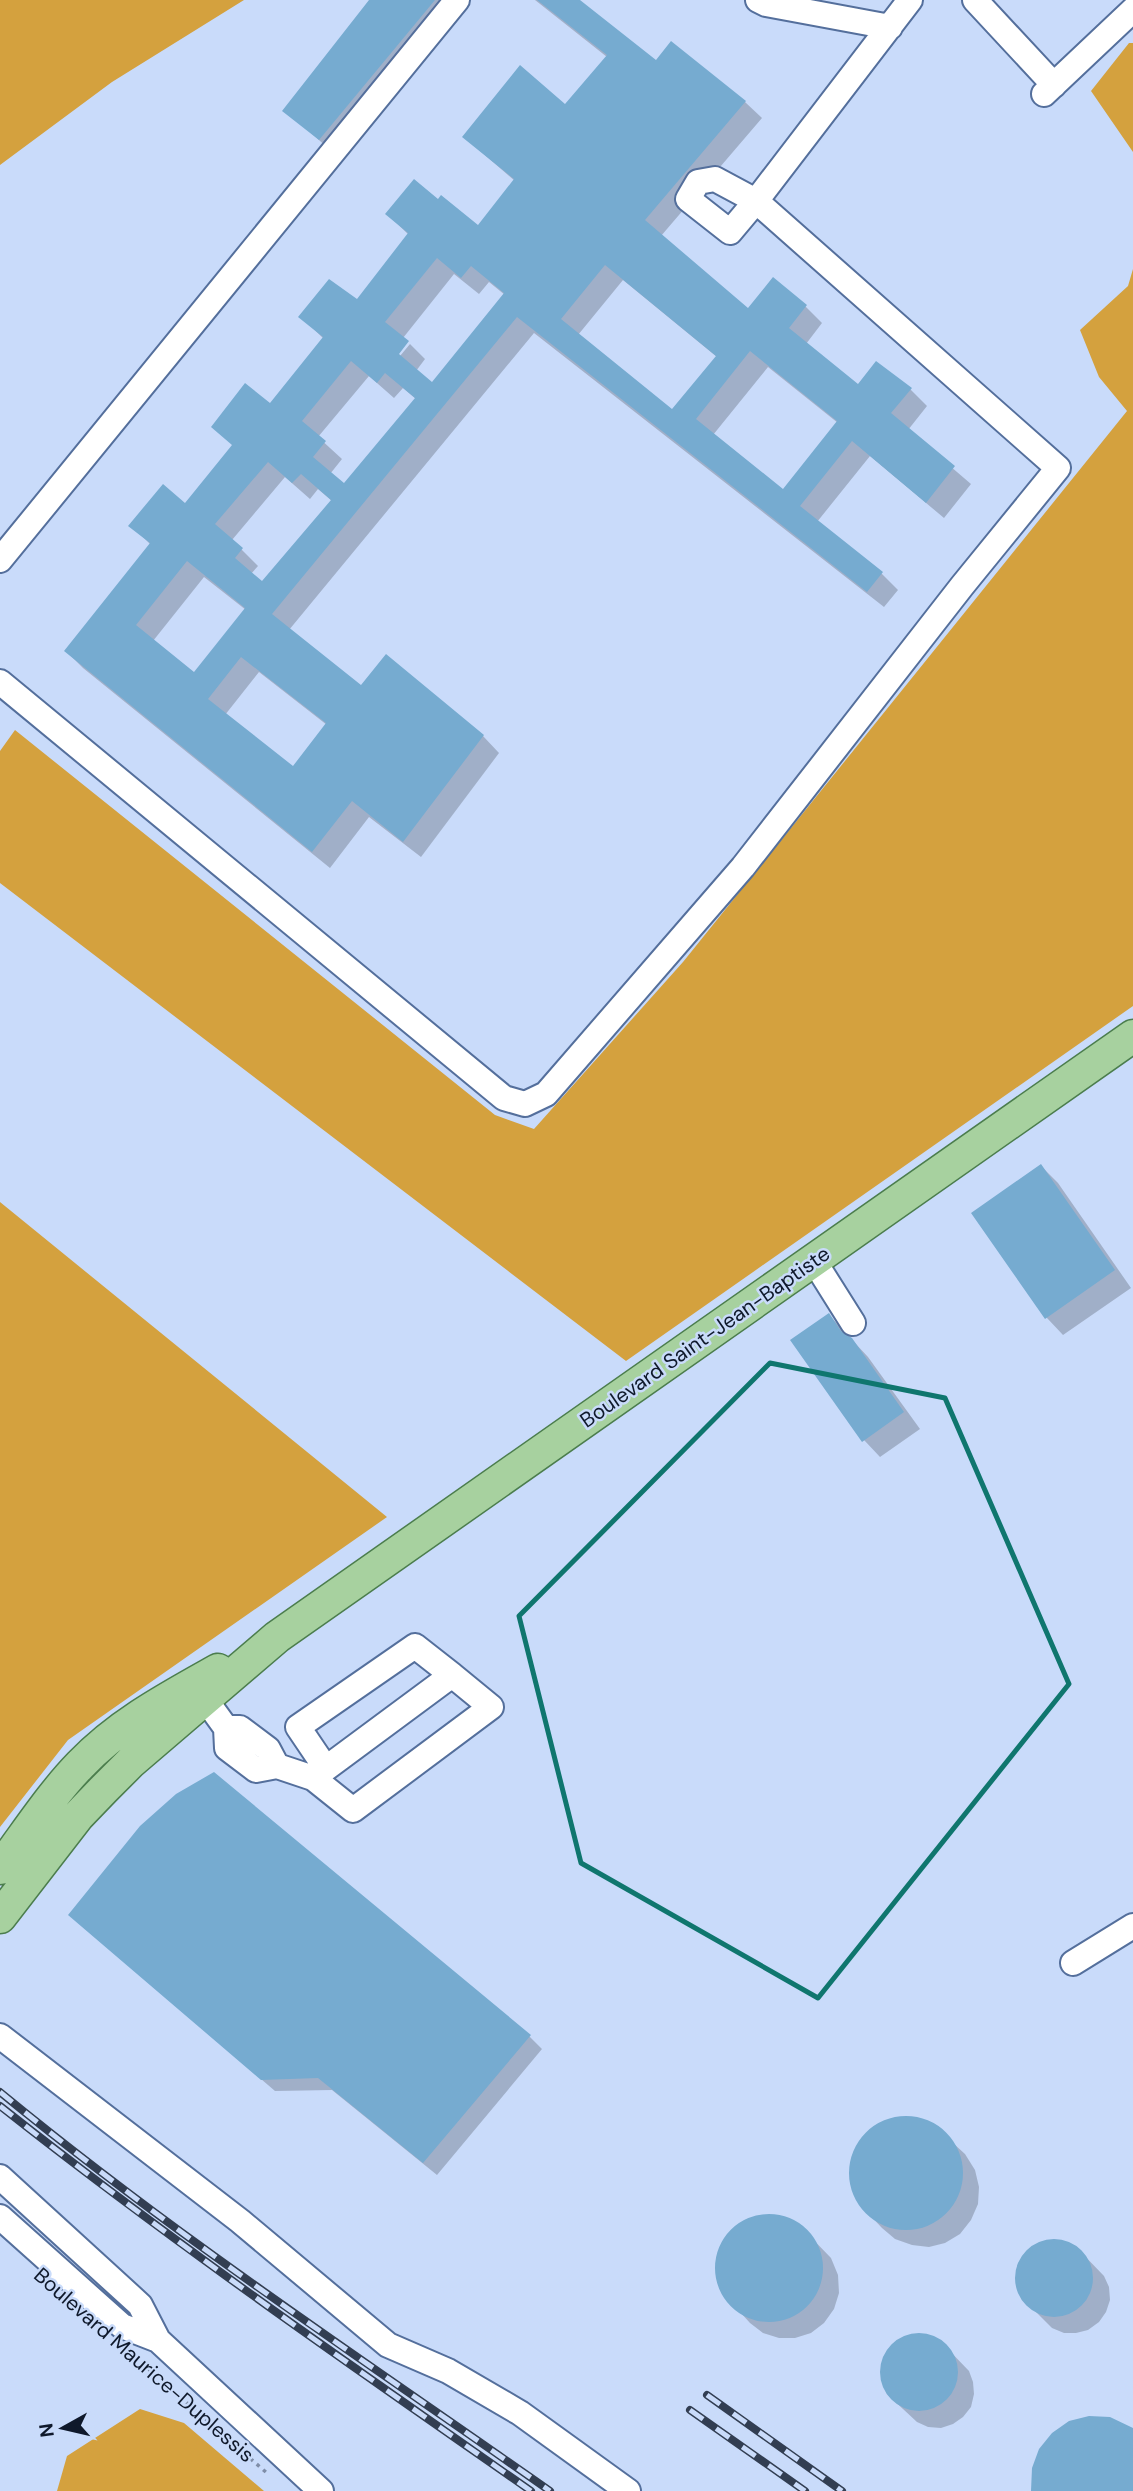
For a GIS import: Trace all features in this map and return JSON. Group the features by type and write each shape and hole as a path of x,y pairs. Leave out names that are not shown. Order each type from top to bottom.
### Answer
{"main road":[{"name":"Boulevard Saint-Jean-Baptiste","path":"0,1917 91,1802 131,1762 277,1637 1133,1036"},
{"name":"Boulevard Saint-Jean-Baptiste","path":"0,1868 79,1765 104,1743 146,1710 277,1637"}],"street":[{"path":"0,560 457,0"},
{"path":"758,0 766,4 890,27"},
{"path":"0,682 504,1098 525,1104 546,1094 743,867 962,586 1058,468 756,201 910,0"},
{"path":"975,0 1049,89 1133,9"},
{"path":"814,1261 853,1323"},
{"path":"415,1646 491,1707 353,1811 319,1772 298,1727 415,1646"},
{"path":"205,1699 226,1728 227,1748 257,1770 277,1766 319,1772 453,1675"},
{"path":"1073,1963 1133,1926"},
{"path":"0,2036 240,2221 388,2345 448,2371 520,2413 628,2491"},
{"name":"Boulevard Maurice-Duplessis","path":"0,2177 140,2305 158,2340 321,2491"},
{"name":"Boulevard Maurice-Duplessis","path":"0,2217 122,2326 158,2340"}],"path":[{"name":"Boulevard Maurice-Duplessis","path":"125,2349 277,2482"}],"highlighted area":[{"path":"770,1363 945,1398 1069,1684 818,1998 581,1863 519,1616"}],"shaded area":[{"path":"0,0 244,0 112,82 0,165"},
{"path":"1129,43 1133,43 1133,152 1091,91"},
{"path":"1133,269 1133,1006 626,1361 0,883 0,751 15,730 495,1115 534,1129 683,962 1127,411 1099,377 1080,330 1128,286"},
{"path":"0,1202 387,1517 68,1740 0,1827"},
{"path":"140,2409 184,2423 264,2491 57,2491 67,2456"}],"building":[{"path":"369,0 435,0 319,140 282,111"},
{"path":"537,0 580,0 656,60 671,41 746,101 645,220 748,308 773,277 807,305 789,328 858,384 876,361 912,388 891,413 955,466 926,503 852,441 800,506 883,572 867,592 517,317 272,614 361,685 386,654 484,735 403,842 352,801 312,852 64,651 150,543 128,526 163,484 185,503 232,445 211,427 245,383 270,403 323,337 298,317 329,279 357,299 408,233 385,214 414,179 438,199 441,195 478,225 514,179 462,137 520,65 565,104 607,55","holes":["437,258 461,278 471,266 504,293 432,382 399,354 409,341 385,322","605,265 716,356 672,409 561,319","750,351 837,421 783,489 696,419","351,361 377,383 385,373 415,398 344,483 313,457 326,441 302,421","268,462 292,483 301,474 331,500 262,581 235,558 243,548 215,524","187,561 245,608 194,672 136,625","241,657 326,723 293,766 208,699"]},
{"path":"1041,1164 1115,1270 1045,1319 971,1213"},
{"path":"829,1313 841,1331 852,1338 904,1412 862,1442 790,1340"},
{"path":"214,1772 531,2035 423,2163 318,2078 261,2080 68,1915 140,1826 176,1794"},
{"path":"906,2116 928,2120 946,2133 959,2151 963,2173 959,2195 946,2213 928,2226 906,2230 884,2226 866,2213 853,2195 849,2173 853,2151 866,2133 884,2120"},
{"path":"769,2214 790,2218 807,2230 819,2247 823,2268 819,2289 807,2306 790,2318 769,2322 748,2318 731,2306 719,2289 715,2268 719,2247 731,2230 748,2218"},
{"path":"1054,2239 1069,2242 1082,2250 1090,2263 1093,2278 1090,2293 1082,2306 1069,2314 1054,2317 1039,2314 1026,2306 1018,2293 1015,2278 1018,2263 1026,2250 1039,2242"},
{"path":"919,2333 934,2336 947,2344 955,2357 958,2372 955,2387 947,2400 934,2408 919,2411 904,2408 891,2400 883,2387 880,2372 883,2357 891,2344 904,2336"},
{"path":"1089,2416 1110,2417 1133,2428 1133,2491 1031,2491 1032,2468 1039,2449 1052,2433 1069,2421"}],"railway":[{"path":"0,2092 202,2247 550,2491"},
{"path":"0,2106 196,2255 531,2491"},
{"path":"707,2395 842,2491"},
{"path":"690,2410 805,2491"}]}
